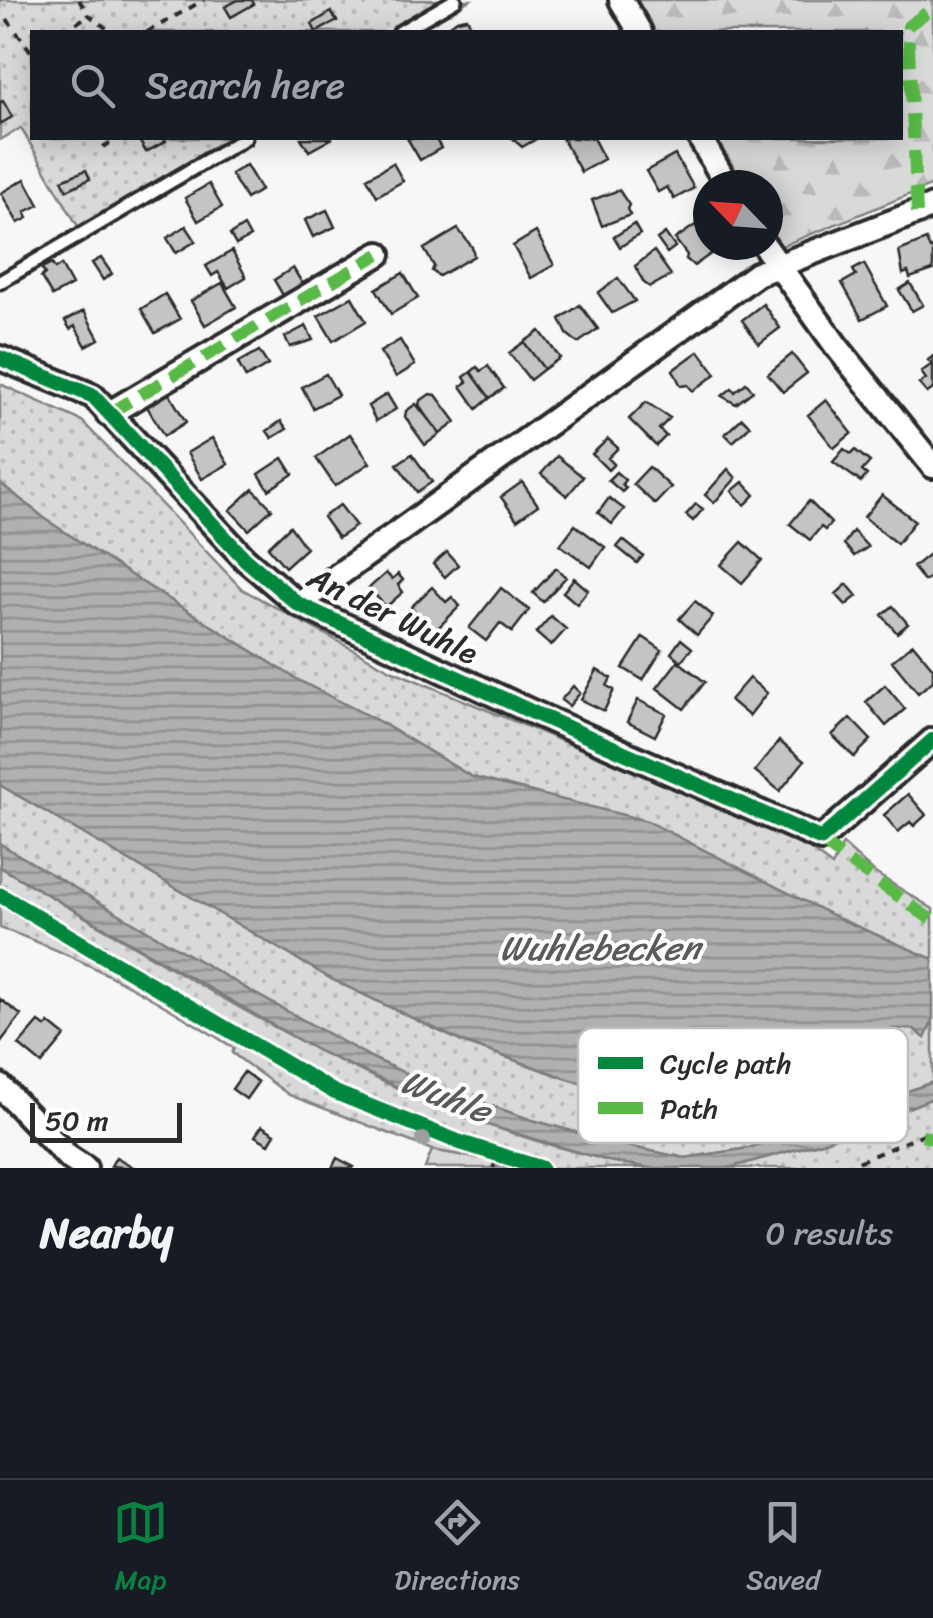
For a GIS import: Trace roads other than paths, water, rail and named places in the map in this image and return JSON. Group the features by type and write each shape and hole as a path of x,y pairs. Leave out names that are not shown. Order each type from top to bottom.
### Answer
{"street":[{"path":"621,0 639,30"},
{"path":"701,140 718,170"},
{"name":"An der Wuhle","path":"298,604 757,274 933,206"},
{"path":"108,414 379,254"},
{"path":"775,260 836,347 933,466"},
{"name":"An der Wuhle","path":"0,358 93,396 244,559 298,604 526,710 821,839 933,740"},
{"path":"0,1086 68,1157 85,1168"}],"lane":[{"path":"403,30 455,0"},
{"path":"0,282 242,140"}],"water":[{"name":"Wuhlebecken","path":"0,483 48,521 298,680 380,722 472,777 647,821 840,919 933,959 933,1020 925,1038 908,1028 578,1028 578,1082 463,1042 333,980 0,785"},
{"name":"Wuhle","path":"0,844 372,1058 428,1084 578,1133 578,1143 615,1143 685,1158 763,1143 818,1143 728,1168 650,1168 608,1161 471,1120 318,1051 0,867"},
{"path":"933,1082 933,1098 908,1108 908,1091"}]}
